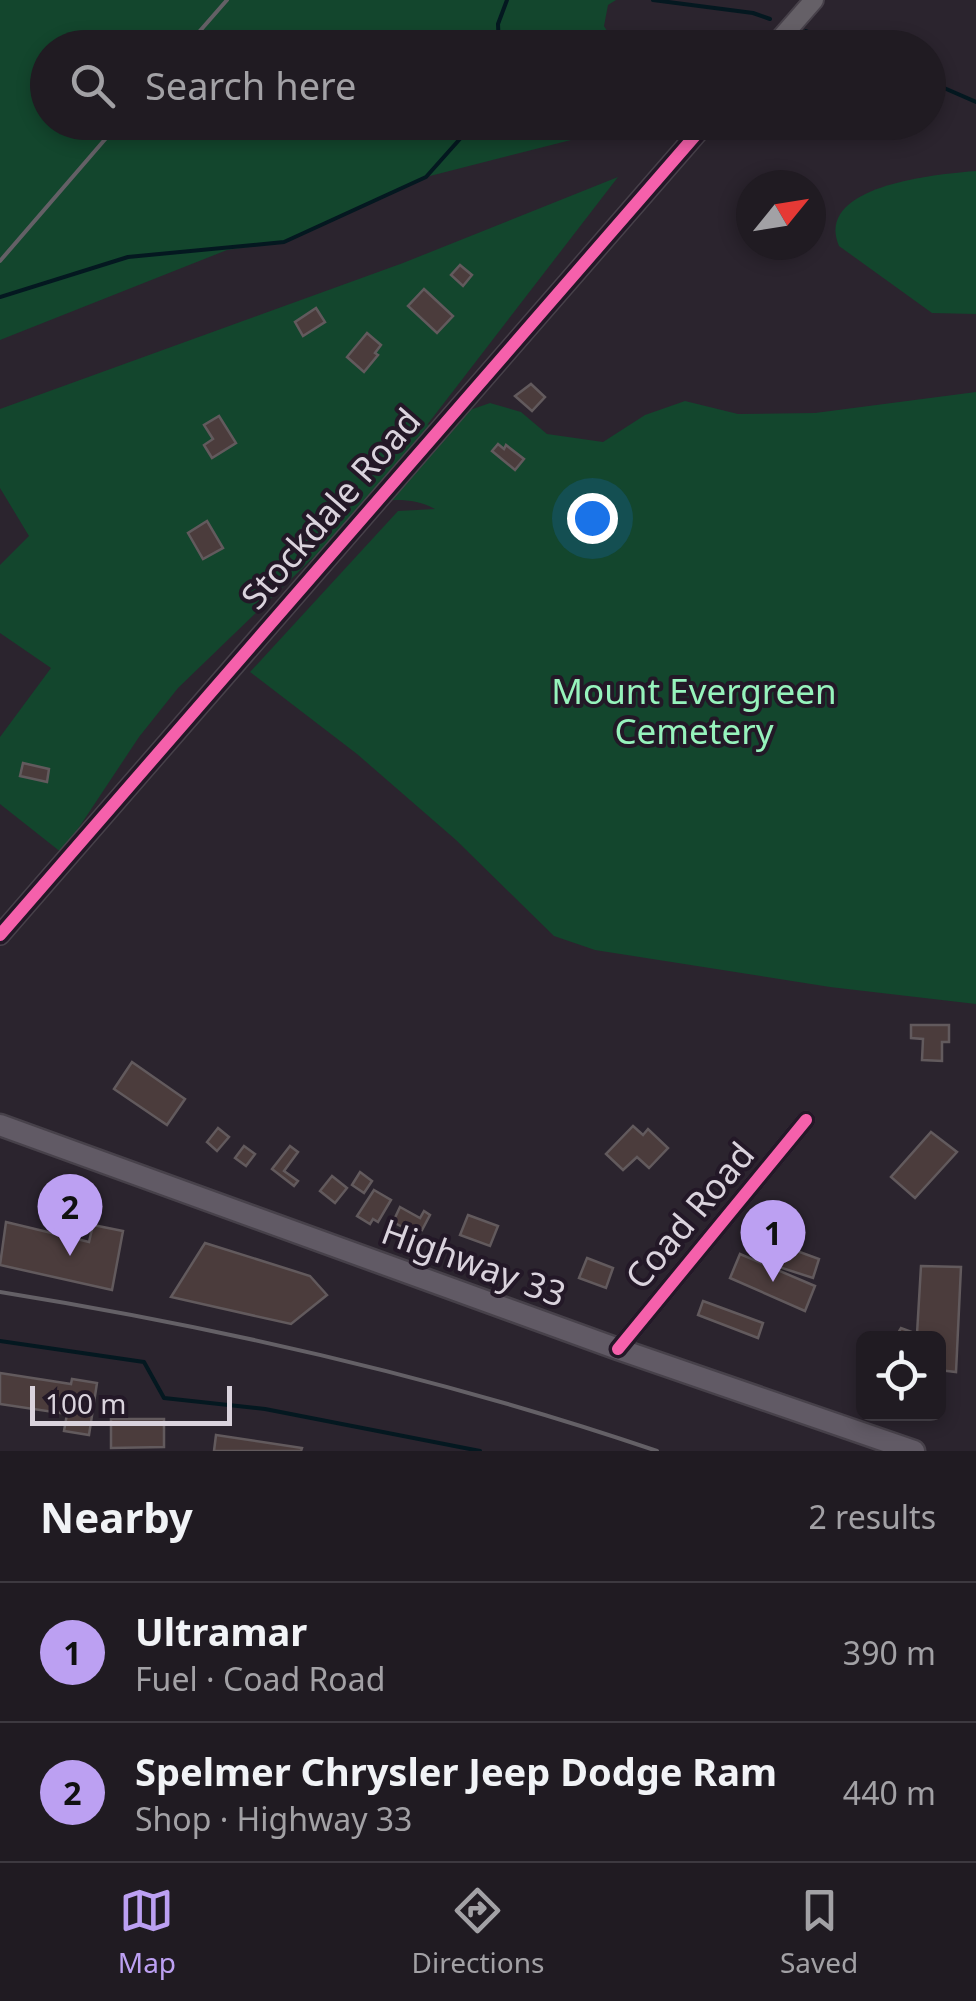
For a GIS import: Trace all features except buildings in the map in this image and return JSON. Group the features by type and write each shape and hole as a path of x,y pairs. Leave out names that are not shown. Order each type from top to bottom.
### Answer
{"main road":[{"name":"Highway 33","path":"4,1128 914,1451"}],"street":[{"path":"788,30 814,0"},
{"name":"Stockdale Road","path":"0,934 690,140"},
{"name":"Coad Road","path":"618,1349 806,1120"}],"green space":[{"path":"0,0 616,0 608,5 606,30 30,30 30,140 571,140 426,177 284,242 227,250 0,340"},
{"path":"976,171 976,314 932,313 839,246 836,225 844,209 861,196 909,180"},
{"name":"Mount Evergreen Cemetery","path":"618,177 427,425 490,403 521,412 547,434 603,442 645,415 685,401 738,414 815,413 976,392 976,1004 830,987 595,950 554,936 456,840 357,754 250,672 398,511 435,509 412,501 371,502 178,688 139,737 62,853 0,804 0,737 51,668 0,633 0,565 29,536 0,488 0,409 403,263"}],"waterway":[{"path":"498,30 507,0"},
{"path":"653,0 753,13 770,19"},
{"path":"946,89 976,102"},
{"path":"0,297 128,257 284,242 426,177 459,140"},
{"path":"0,1341 144,1362 164,1398 265,1409 480,1451"}],"railway":[{"path":"201,30 227,0"},
{"path":"0,261 104,140"},
{"path":"0,1292 167,1322 332,1358 495,1400 657,1451"}],"cycle path":[{"path":"0,935 691,140"},
{"path":"618,1349 806,1120"}],"place":[{"name":"Spelmer Chrysler Jeep Dodge Ram","path":"70,1256"},
{"name":"Ultramar","path":"773,1282"}]}
